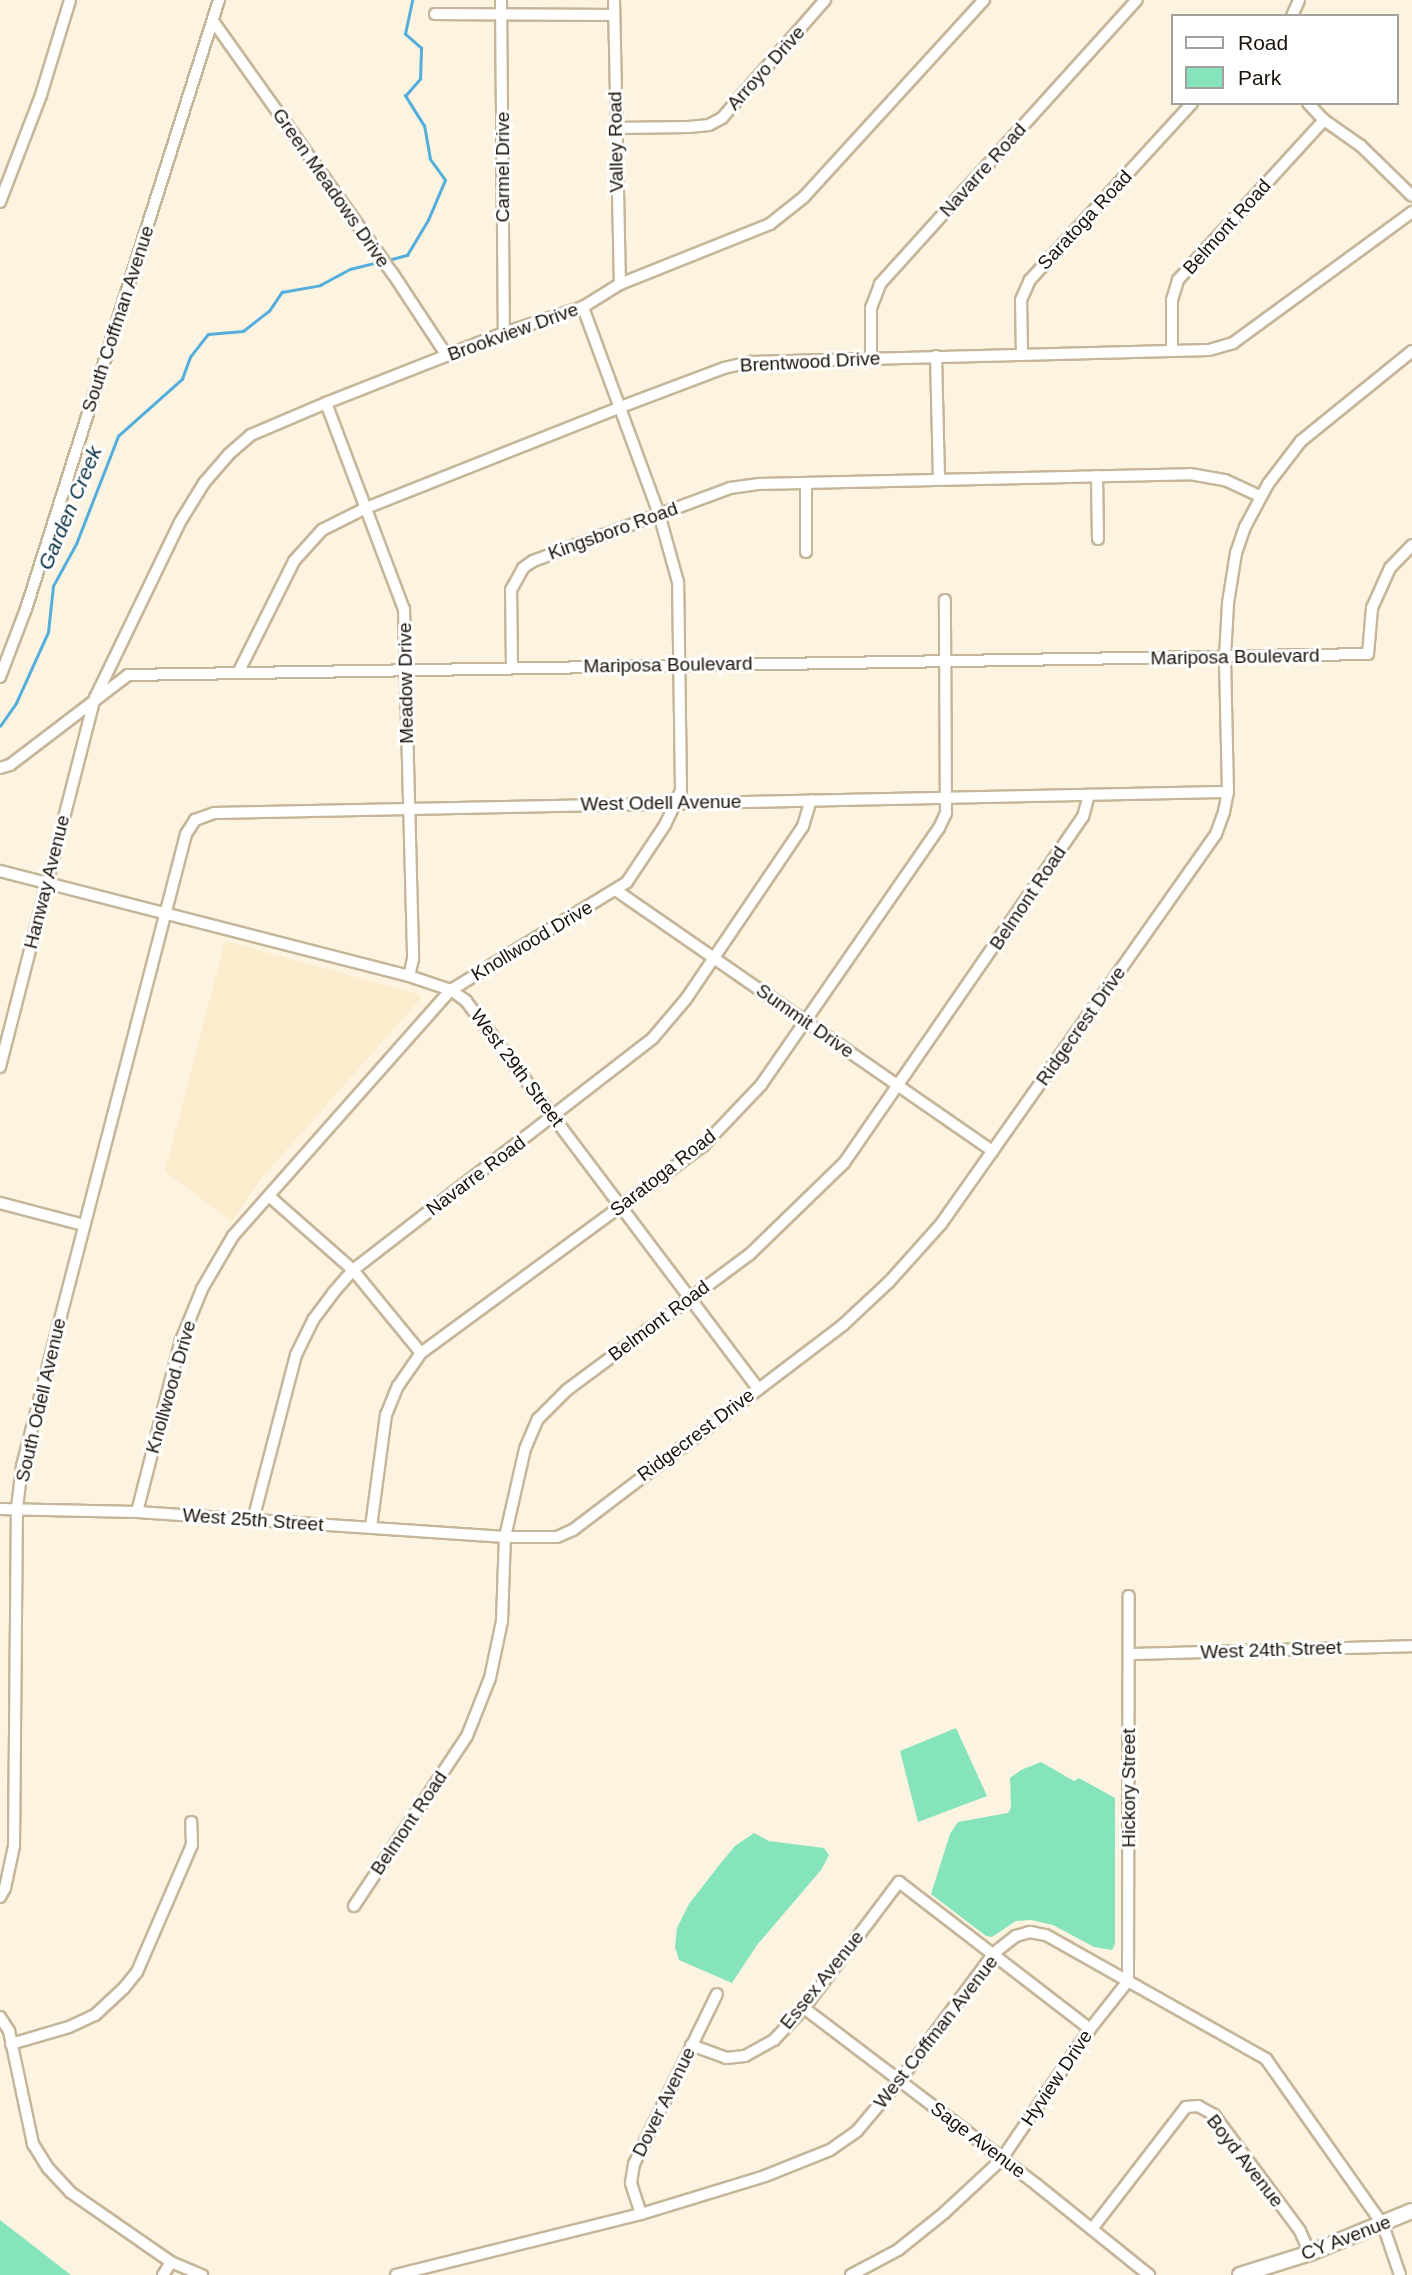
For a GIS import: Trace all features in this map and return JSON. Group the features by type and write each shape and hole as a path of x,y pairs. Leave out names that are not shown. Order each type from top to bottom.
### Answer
{"main road":[{"name":"CY Avenue","path":"1240,2275 1264,2271 1412,2211"}],"street":[{"path":"0,202 41,96 70,0"},
{"name":"South Coffman Avenue","path":"0,677 26,609 219,0"},
{"name":"Carmel Drive","path":"501,0 504,333"},
{"name":"Valley Road","path":"614,0 620,284"},
{"name":"Arroyo Drive","path":"616,128 688,127 709,125 722,118 825,0"},
{"name":"Brookview Drive","path":"96,698 180,522 204,483 229,454 251,435 504,333 583,307 620,284 770,224 804,197 984,0"},
{"name":"Navarre Road","path":"871,358 871,307 880,284 1137,0"},
{"path":"435,14 614,15"},
{"name":"Green Meadows Drive","path":"213,21 393,274 447,356"},
{"name":"Saratoga Road","path":"1022,355 1021,300 1030,280 1190,105"},
{"path":"1310,105 1324,120 1361,146 1412,196"},
{"name":"Belmont Road","path":"1172,351 1172,300 1178,280 1324,120"},
{"name":"Brentwood Drive","path":"238,673 294,561 322,530 366,508 618,408 724,368 751,362 1209,350 1233,343 1412,212"},
{"name":"Knollwood Drive","path":"137,1512 180,1343 191,1313 227,1245 451,990 617,891 665,825 681,790 678,582 659,514 583,307"},
{"name":"Ridgecrest Drive","path":"505,1537 543,1539 572,1530 843,1325 889,1282 941,1224 1216,834 1228,792 1225,657 1228,604 1236,552 1261,496 1301,441 1412,351"},
{"path":"936,356 939,479"},
{"name":"Meadow Drive","path":"326,403 404,609 413,959 409,976"},
{"name":"Kingsboro Road","path":"512,667 511,590 523,568 533,561 730,488 939,479 1206,475 1261,496"},
{"path":"1097,476 1098,539"},
{"path":"806,483 806,552"},
{"name":"Mariposa Boulevard","path":"0,768 10,765 128,675 1368,654 1372,608 1390,568 1412,545"},
{"name":"Saratoga Road","path":"371,1527 386,1415 398,1386 421,1353 703,1146 761,1084 939,828 946,813 945,600"},
{"name":"Hanway Avenue","path":"0,1067 96,698"},
{"name":"West Odell Avenue","path":"165,914 186,834 195,820 214,813 1228,792"},
{"name":"Belmont Road","path":"354,1906 467,1736 490,1678 502,1621 505,1537 525,1449 538,1419 567,1390 750,1254 844,1163 1083,817 1089,795"},
{"name":"Navarre Road","path":"253,1520 296,1355 313,1320 353,1270 653,1038 686,999 712,956 803,826 811,800"},
{"name":"West 29th Street","path":"0,871 409,976 451,990 466,1001 758,1389"},
{"name":"Summit Drive","path":"617,891 993,1151"},
{"name":"South Odell Avenue","path":"0,1897 5,1888 14,1846 17,1508 22,1466 165,914"},
{"path":"269,1196 353,1270 421,1353"},
{"path":"0,1203 84,1224"},
{"name":"West 25th Street","path":"0,1509 137,1512 505,1537"},
{"name":"Hickory Street","path":"1128,1981 1129,1596"},
{"name":"West 24th Street","path":"1130,1654 1412,1646"},
{"path":"0,1671 14,1671"},
{"path":"11,2043 69,2027 95,2015 124,1988 136,1972 192,1845 191,1822"},
{"name":"Essex Avenue","path":"691,2045 726,2058 745,2056 774,2040 804,2008 899,1882 994,1953"},
{"name":"West Coffman Avenue","path":"396,2275 641,2214 765,2176 830,2150 857,2131 900,2080 994,1953 1016,1937 1030,1933 1046,1935 1266,2059 1383,2225 1401,2275"},
{"path":"994,1953 1090,2029"},
{"name":"Hyview Drive","path":"852,2275 898,2250 944,2213 1001,2160 1090,2029 1128,1981"},
{"name":"Dover Avenue","path":"641,2214 631,2183 634,2164 717,1994"},
{"name":"Sage Avenue","path":"804,2008 1149,2275"},
{"path":"0,2017 9,2031 33,2144 48,2168 70,2192 170,2262 202,2275"},
{"name":"Boyd Avenue","path":"1092,2229 1186,2107 1198,2106 1214,2115 1300,2231 1310,2253"},
{"path":"457,2261 460,2275"},
{"path":"163,2275 170,2262"}],"shaded area":[{"path":"225,941 418,994 421,998 260,1180 232,1222 165,1171"}],"green space":[{"path":"956,1728 987,1796 918,1822 900,1751"},
{"path":"1041,1762 1074,1781 1079,1778 1115,1798 1115,1944 1112,1950 1094,1947 1053,1925 1031,1920 1016,1921 992,1937 986,1936 931,1894 950,1834 958,1822 1008,1813 1011,1808 1010,1778"},
{"path":"754,1833 769,1841 824,1848 829,1855 821,1870 757,1945 732,1983 679,1960 675,1947 677,1928 689,1904 720,1864 735,1846"},
{"path":"0,2220 71,2275 0,2275"}],"waterway":[{"name":"Garden Creek","path":"388,260 407,255 428,220 445,180 430,159 424,126 405,96 420,79 421,48 405,34 412,0"},
{"name":"Garden Creek","path":"0,726 16,703 48,632 53,586 76,544 118,436 182,379 190,357 208,334 243,331 269,311 282,292 320,285 350,269 381,261"}]}
